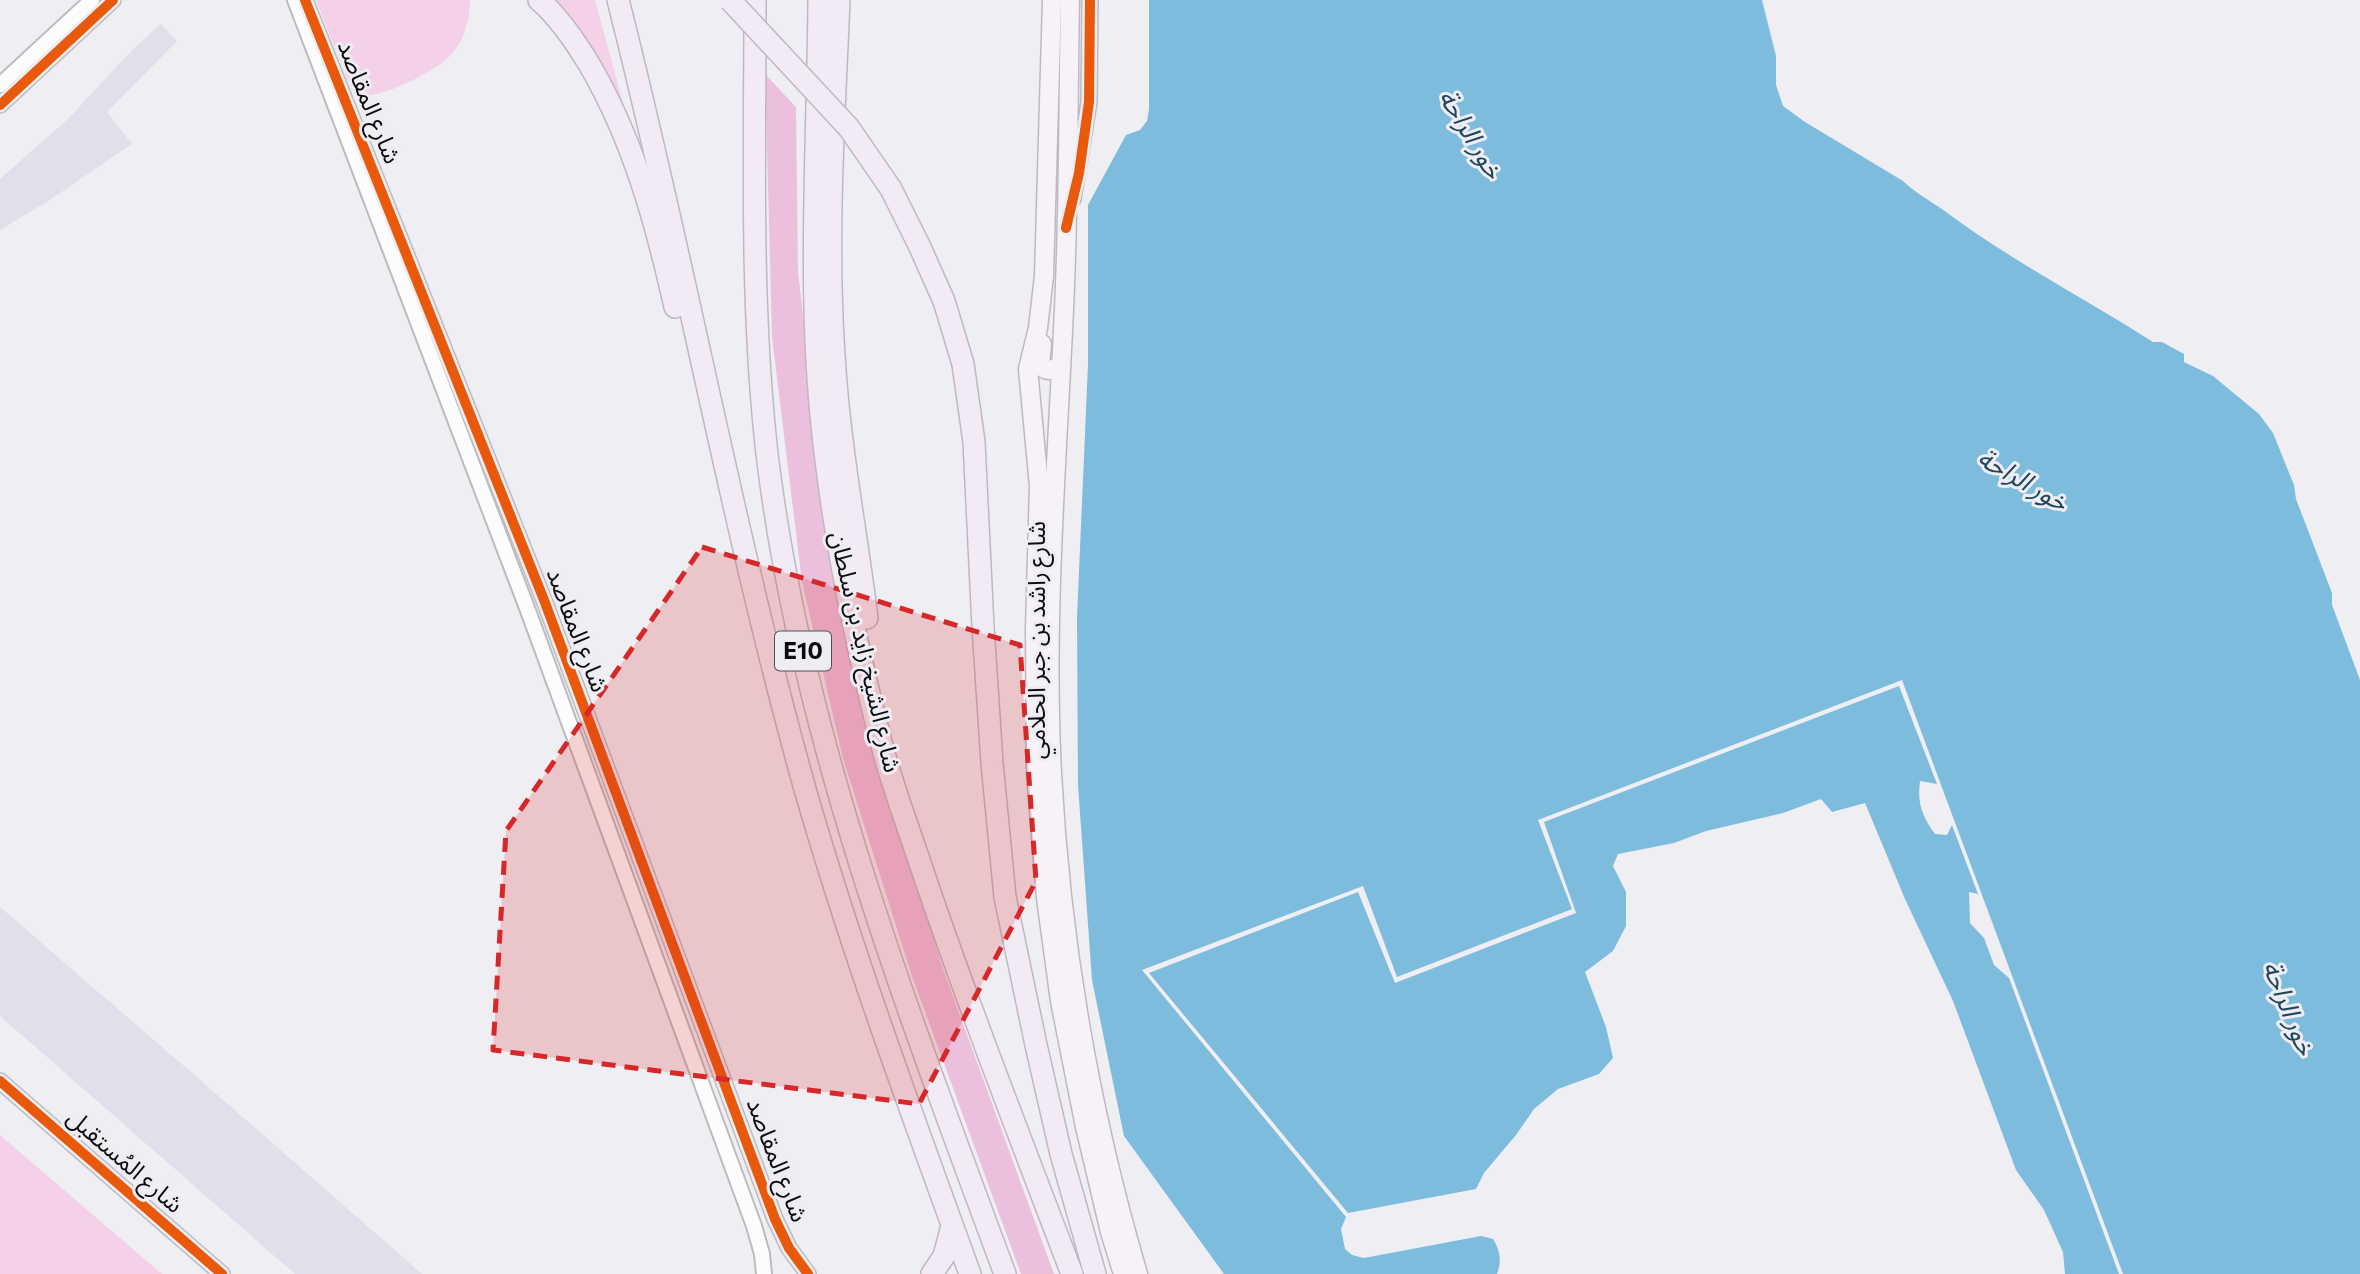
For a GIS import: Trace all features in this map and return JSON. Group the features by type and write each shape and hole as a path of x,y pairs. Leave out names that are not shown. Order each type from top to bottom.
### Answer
{"highway":[{"path":"539,0 577,45 610,99 633,154 672,293 709,449 737,524"},
{"path":"618,0 644,101 737,524 795,751 830,871 970,1274"},
{"path":"730,0 849,128 891,189 944,302 963,364 974,442 992,763 1005,898 1058,1140 1095,1274"},
{"name":"E10","path":"755,0 755,269 759,362 781,547 800,638 842,809 884,940 1005,1274"},
{"name":"شارع الشيخ زايد بن سلطان","path":"818,0 813,262 821,417 844,571 885,755 951,956 1072,1274"},
{"path":"839,0 831,184 834,357 845,468 885,755"},
{"path":"932,1274 944,1256 952,1224"}],"main road":[{"name":"شارع راشد بن جبر الحلامي","path":"1052,0 1048,200 1041,300 1028,369 1039,486 1035,629 1036,773 1046,898 1060,1001 1083,1115 1110,1232 1123,1274"},
{"name":"شارع راشد بن جبر الحلامي","path":"1070,0 1066,228 1053,530 1050,700 1052,772 1061,896 1075,998 1098,1123 1138,1274"},
{"path":"1069,60 1074,77 1077,118 1086,125"},
{"path":"1041,300 1046,312 1040,365 1049,371 1061,365"}],"street":[{"path":"2,93 92,0"},
{"path":"2,93 113,0"},
{"name":"شارع المقاصد","path":"295,0 532,621 754,1226 762,1254 764,1274"},
{"name":"شارع المقاصد","path":"305,0 544,600 775,1219 789,1248 808,1274"},
{"path":"1066,228 1079,173 1089,102 1090,0"},
{"name":"شارع المُستقبل","path":"0,1081 222,1274"}],"highlighted area":[{"path":"702,547 1020,645 1036,881 919,1104 493,1050 506,831"}],"shaded area":[{"path":"316,0 470,0 465,30 450,56 434,69 410,82 366,95 351,89"},
{"path":"552,0 595,0 626,114"},
{"path":"161,24 177,41 107,112 132,144 0,230 0,179 69,118 134,48"},
{"path":"765,74 796,107 798,272 833,571 874,740 941,963 1054,1274 1021,1274 912,976 843,758 802,582 772,337"},
{"path":"0,907 422,1274 295,1274 0,1016"},
{"path":"0,1135 162,1274 0,1274"}],"water":[{"name":"خور الراحة","path":"1149,0 1762,0 1776,56 1776,85 1783,106 1903,181 2019,261 2153,342 2162,342 2184,354 2184,362 2213,376 2259,414 2273,433 2294,485 2296,499 2332,593 2332,605 2360,680 2360,1274 2123,1274 1902,680 1538,820 1572,909 1397,977 1363,886 1142,970 1346,1217 1341,1229 1345,1249 1352,1255 1364,1258 1481,1236 1493,1239 1500,1260 1497,1274 1224,1274 1124,1136 1092,980 1078,785 1077,618 1088,364 1088,205 1126,135 1140,130 1147,121"},
{"path":"1899,686 1937,784 1920,781 1919,796 1924,815 1935,834 1947,835 1952,825 1978,894 1969,892 1970,923 1984,938 1994,965 2009,978 2119,1274 2065,1274 2063,1252 2044,1210 2016,1170 1953,1001 1905,899 1865,803 1832,812 1821,799 1783,813 1706,831 1674,843 1618,854 1613,866 1626,892 1626,926 1613,951 1585,972 1606,1027 1613,1058 1599,1074 1558,1089 1534,1109 1484,1173 1476,1189 1348,1213 1149,973 1358,892 1395,983 1576,913 1544,822"}],"cycle path":[{"path":"0,105 113,0"},
{"path":"305,0 544,600 775,1219 789,1248 808,1274"},
{"path":"1066,228 1079,173 1089,102 1090,0"},
{"path":"0,1081 222,1274"}]}
